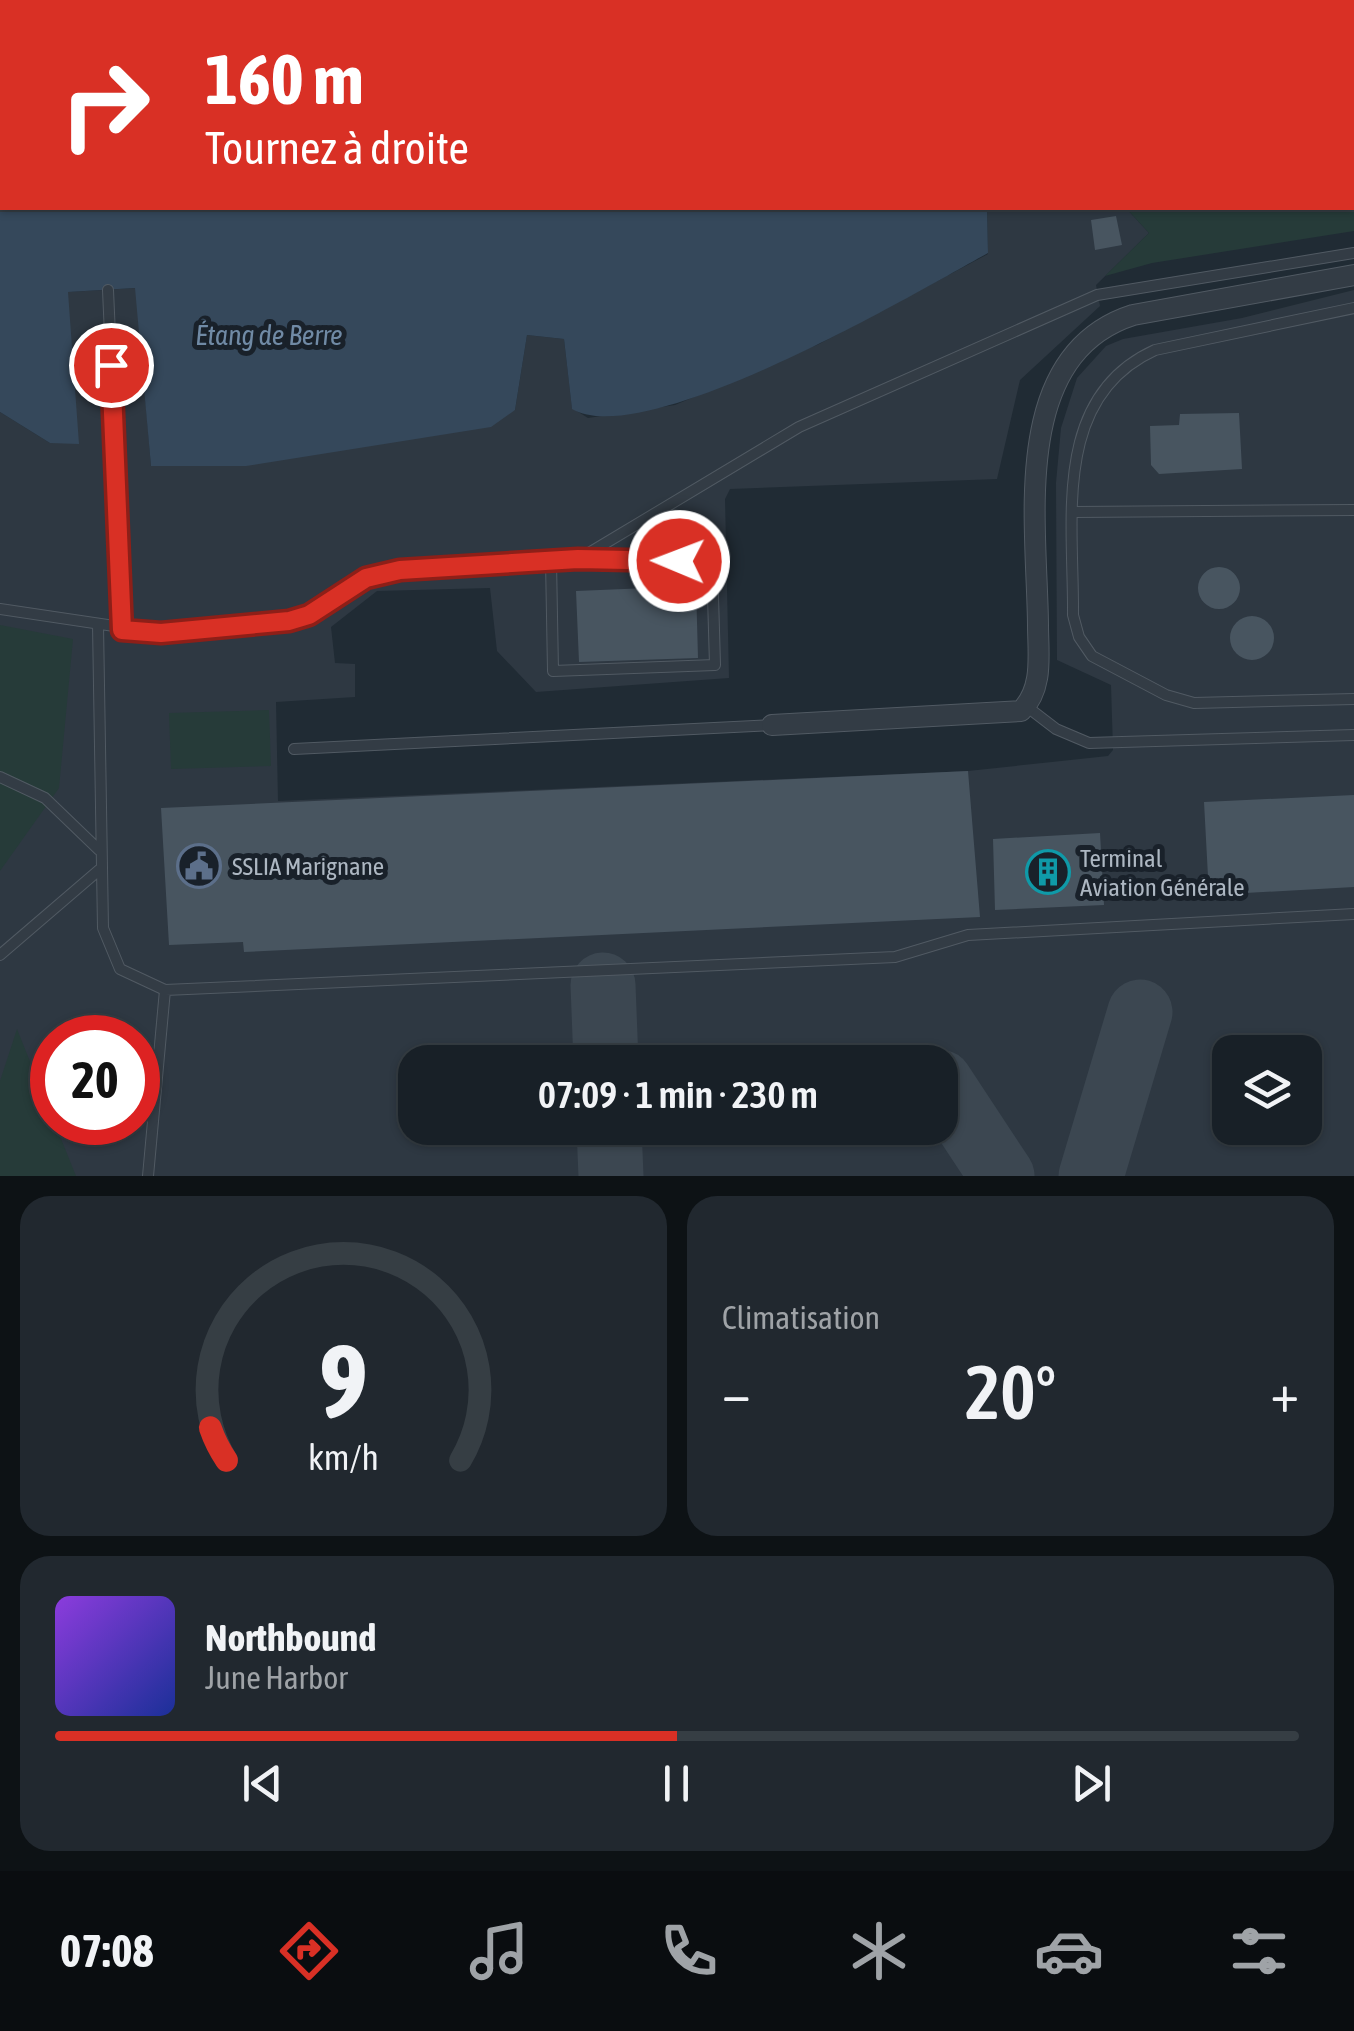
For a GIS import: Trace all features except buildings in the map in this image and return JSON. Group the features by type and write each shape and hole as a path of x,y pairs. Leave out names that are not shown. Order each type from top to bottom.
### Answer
{"street":[{"path":"772,724 1015,714 1026,706 1038,681 1037,477 1042,433 1048,400 1071,355 1110,323 1132,315 1354,275"}],"lane":[{"path":"578,559 800,428 1098,295 1354,254"},
{"path":"108,290 122,630"},
{"path":"1354,308 1154,350 1132,360 1108,379 1090,405 1079,438 1072,616 1079,637 1092,656 1166,695 1194,703 1354,699"},
{"path":"1074,512 1354,510"},
{"path":"0,609 161,633 289,621 309,615 380,573 578,559 712,562 715,665 553,672 552,561"},
{"path":"98,626 99,870 103,928 120,970 165,990 895,957 968,935 1354,914"},
{"path":"1026,706 1056,729 1089,743 1354,736"},
{"path":"294,750 772,724"},
{"path":"0,777 45,798 100,850"},
{"path":"0,955 99,870"},
{"path":"148,1176 165,990"}],"shaded area":[{"path":"987,210 1128,210 1149,233 1096,285 1100,306 1020,380 997,479 730,489 725,499 729,678 536,692 497,651 490,588 377,591 331,627 335,663 355,664 355,697 276,702 278,801 968,771 1108,756 1113,750 1111,685 1057,660 1056,483 1061,428 1077,378 1106,346 1123,339 1242,318 1354,290 1354,1176 0,1176 0,412 50,443 68,292 136,288 151,466 515,410 527,335 564,339 572,408 588,418 675,405 819,344 988,254"}],"green space":[{"path":"1128,210 1354,210 1354,231 1152,263 1105,276 1149,233"},
{"path":"0,625 73,639 59,788 0,871"},
{"path":"269,710 271,766 171,769 169,713"},
{"path":"17,1029 30,1061 30,1145 64,1145 76,1176 0,1176 0,1081"}],"water":[{"name":"Étang de Berre","path":"0,210 987,210 988,253 780,362 657,409 608,416 572,409 564,339 527,335 515,410 491,427 246,466 151,466 135,288 68,292 79,444 50,443 0,412"}],"taxiway":[{"path":"603,985 605,1045"},
{"path":"1091,1176 1140,1012"},
{"path":"958,1109 1002,1176"},
{"path":"610,1145 611,1176"}],"place":[{"name":"SSLIA Marignane","path":"199,866"},
{"name":"Terminal Aviation Générale","path":"1048,872"}],"route":[{"path":"111,365 122,630 161,633 289,621 309,615 366,578 400,570 578,559 679,561"}]}
